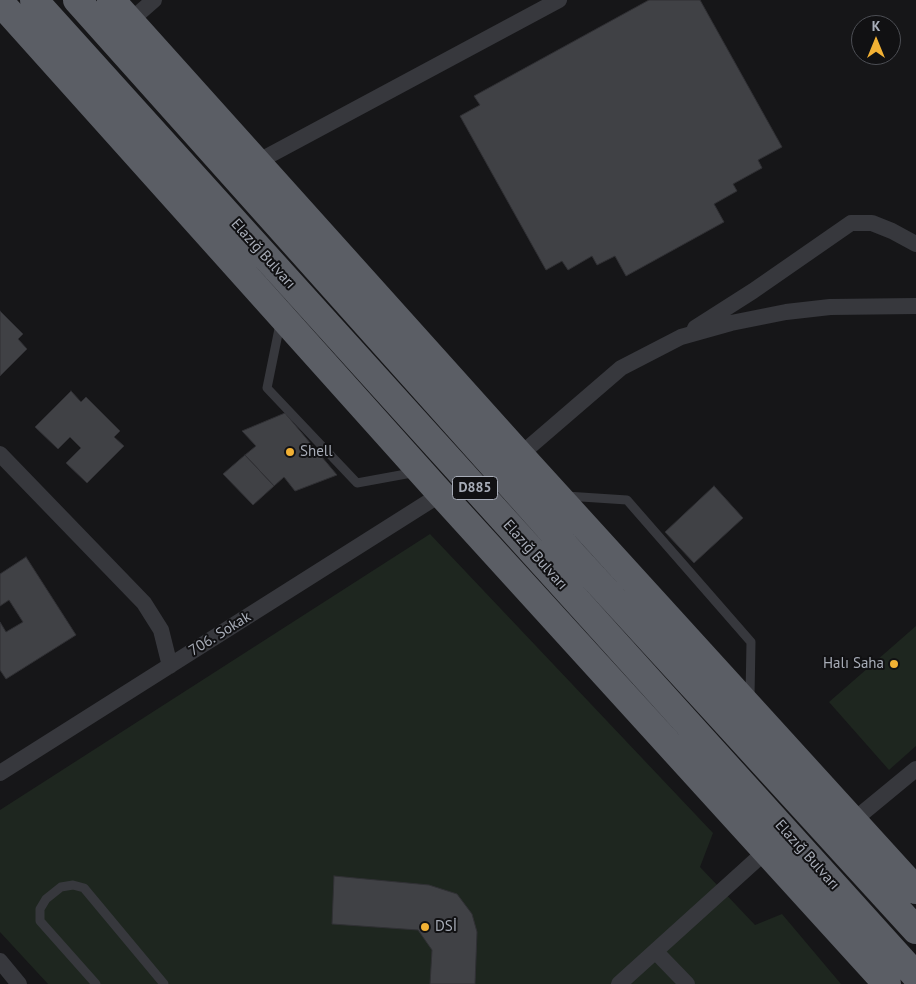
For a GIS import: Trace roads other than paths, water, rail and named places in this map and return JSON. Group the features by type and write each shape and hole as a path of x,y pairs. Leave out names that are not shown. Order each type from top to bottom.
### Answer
{"highway":[{"name":"Elazığ Bulvarı","path":"34,0 916,976"},
{"name":"Elazığ Bulvarı","path":"77,0 574,556 916,930"},
{"path":"111,0 557,496 916,890"},
{"path":"1,5 421,472 886,984"}],"street":[{"path":"130,22 154,0"},
{"path":"257,162 559,0"},
{"path":"520,455 621,368 681,337 753,291 851,223 872,223 916,244"},
{"path":"681,337 730,323 786,312 840,306 916,306"},
{"path":"0,454 144,603 160,630 170,666"},
{"name":"706. Sokak","path":"0,773 441,494"},
{"path":"854,820 916,769"},
{"path":"619,984 766,851"},
{"path":"656,952 687,984"},
{"path":"1,962 19,984"}],"lane":[{"path":"282,316 267,388 356,482 421,472"},
{"path":"557,496 627,500 750,642 749,707"},
{"path":"96,984 40,921 40,909 61,887 74,884 84,888 163,984"}],"place":[{"name":"Shell","path":"290,452"},
{"name":"Halı Saha","path":"894,664"},
{"name":"DSİ","path":"425,927"}]}
